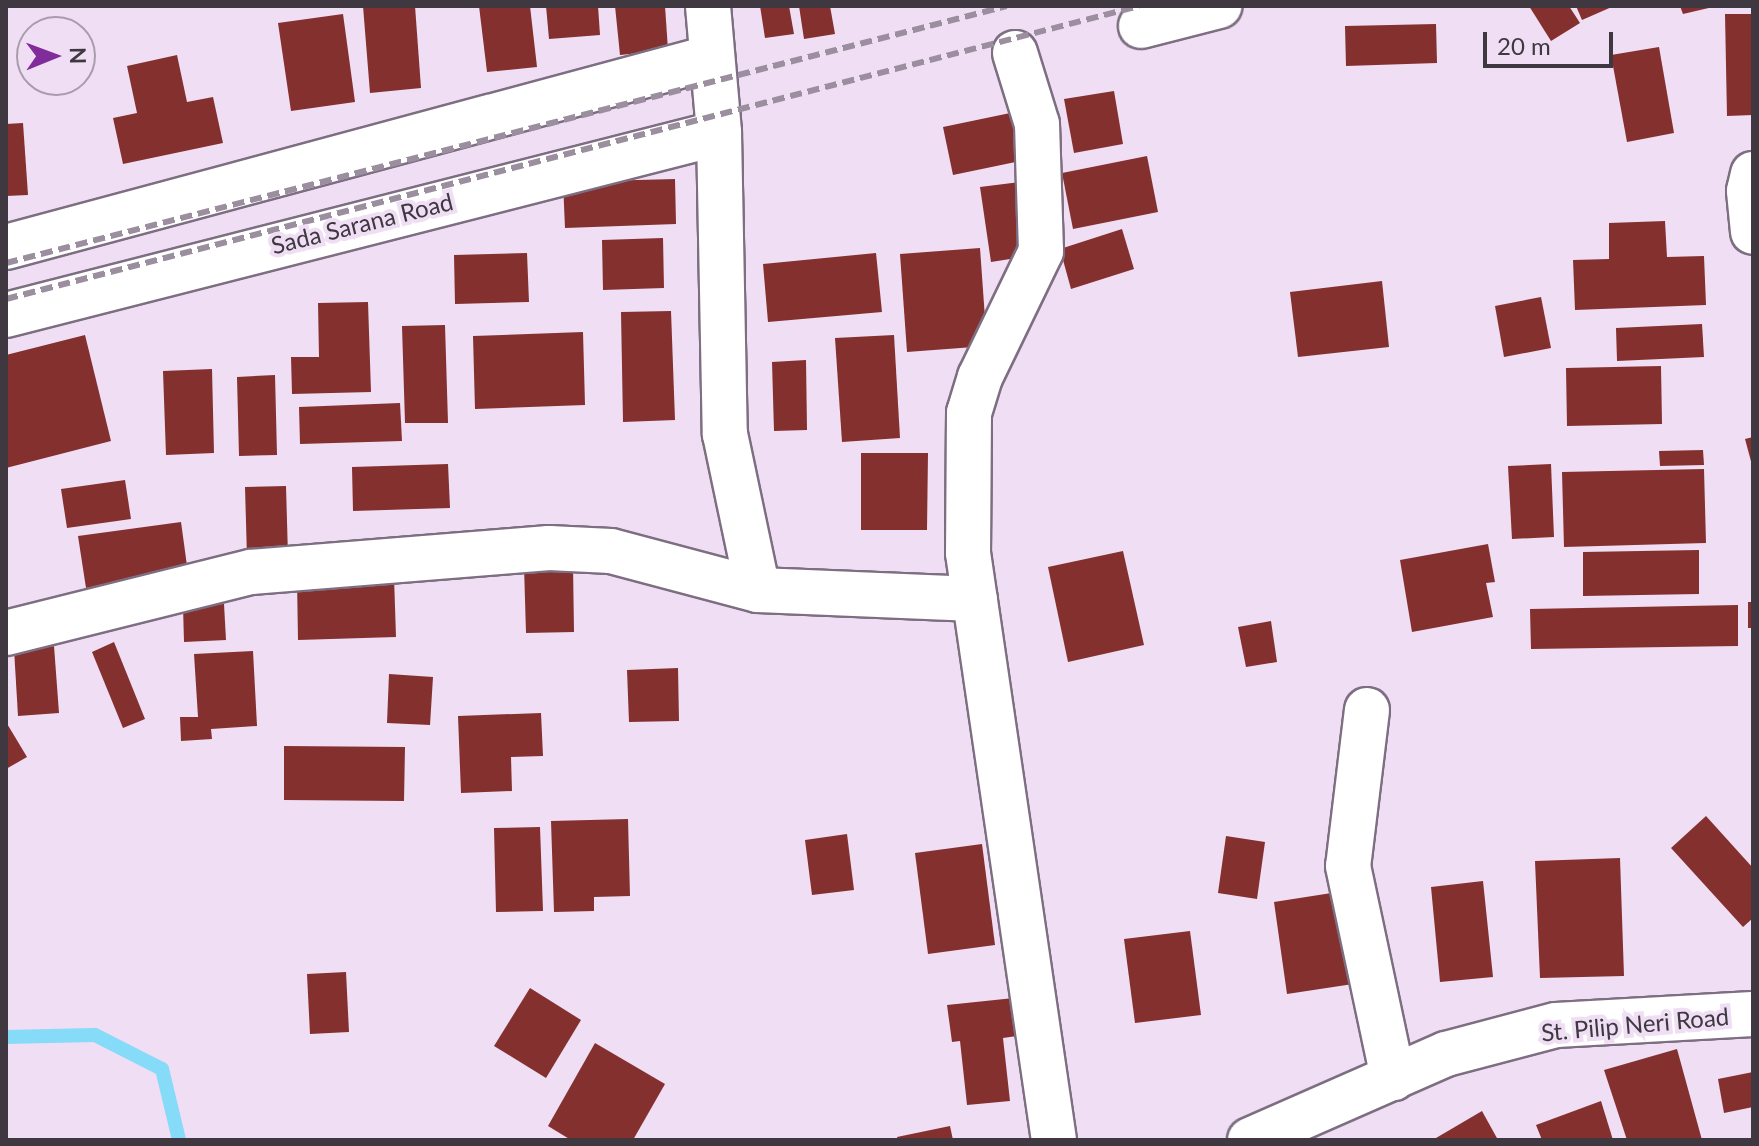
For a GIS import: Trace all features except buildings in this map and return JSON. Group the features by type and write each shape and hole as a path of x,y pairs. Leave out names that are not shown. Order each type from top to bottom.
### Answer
{"street":[{"path":"708,6 709,58 719,133 725,434 758,590"},
{"path":"1141,26 1219,6"},
{"path":"1015,53 1037,124 1041,251 980,377 969,413 968,553 1054,1140"},
{"path":"6,247 709,58"},
{"name":"Sada Sarana Road","path":"6,315 719,133"},
{"path":"1753,174 1749,191 1753,232"},
{"path":"6,633 251,572 415,555 611,551 758,590 975,599"},
{"path":"1367,710 1348,866 1393,1078"},
{"name":"St. Pilip Neri Road","path":"1250,1140 1446,1054 1556,1025 1753,1014"}],"waterway":[{"path":"6,1037 95,1035 162,1069 179,1140"}],"railway":[{"path":"6,263 1007,6"},
{"path":"6,299 1139,6"}]}
